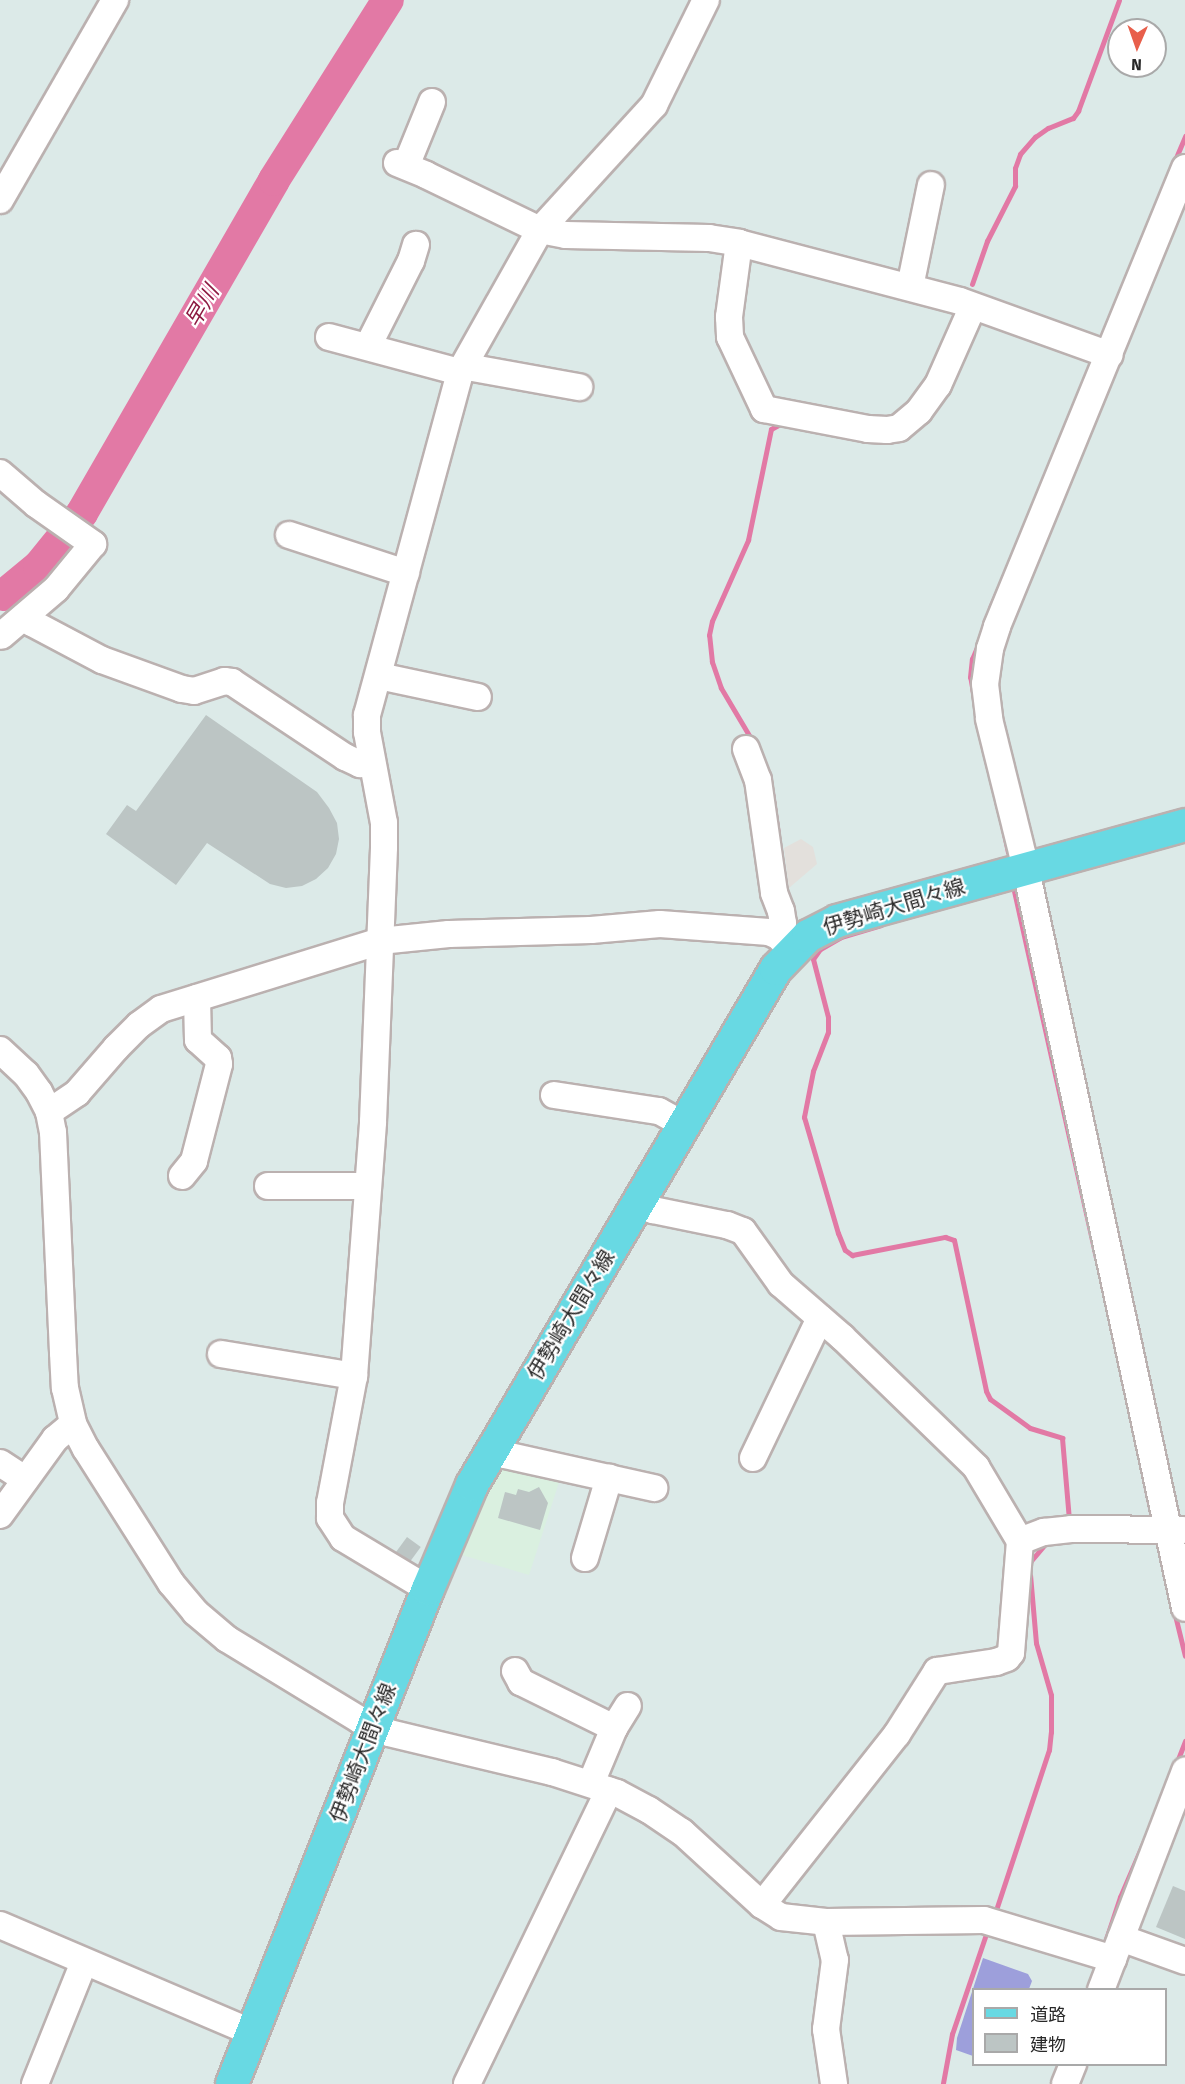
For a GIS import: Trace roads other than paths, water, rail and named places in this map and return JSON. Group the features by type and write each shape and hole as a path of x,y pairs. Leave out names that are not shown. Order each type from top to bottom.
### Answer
{"main road":[{"name":"伊勢崎大間々線","path":"232,2084 373,1726 472,1485 754,1004 784,943 837,921 1185,825"}],"street":[{"path":"0,200 115,0"},
{"path":"428,1589 343,1538 330,1518 330,1503 354,1376 373,1122 384,823 372,764 367,715 463,368 540,230 654,105 702,1"},
{"path":"432,102 401,165 540,230 566,235 709,238 740,243 910,287 973,306 1110,355"},
{"path":"1185,168 997,627 986,668 989,719 1176,1530 1185,1608"},
{"path":"910,287 931,185"},
{"path":"740,243 729,317 730,337 764,410 867,429 899,428 919,411 938,385 973,306"},
{"path":"368,346 411,261 416,245"},
{"path":"329,337 368,346 404,359 473,368 579,387"},
{"path":"0,472 57,519 93,544 57,589 1,636"},
{"path":"289,535 406,573"},
{"path":"25,616 32,623 102,660 182,689 194,690 224,681 232,682 345,757 360,764 372,764"},
{"path":"379,676 478,697"},
{"path":"746,749 758,780 774,893 783,923 784,943"},
{"path":"49,1112 77,1093 139,1024 161,1009 380,941 449,934 591,930 660,924 769,932 784,943"},
{"path":"182,1176 194,1161 219,1064 218,1058 198,1040 198,998"},
{"path":"0,1050 26,1074 49,1112 56,1165 65,1388 74,1424 111,1490 171,1583 195,1612 227,1639 373,1726 424,1742 600,1787 649,1810 682,1832 772,1911 826,1922 984,1920 1185,1962"},
{"path":"554,1095 659,1111 684,1125"},
{"path":"267,1186 368,1186"},
{"path":"637,1204 653,1210 728,1225 743,1231 781,1284 820,1318 976,1467 1020,1541 1014,1640 1008,1658 937,1671 897,1734 772,1911"},
{"path":"753,1458 820,1318"},
{"path":"221,1354 354,1376"},
{"path":"0,1515 55,1439 74,1424"},
{"path":"492,1448 505,1455 654,1488"},
{"path":"0,1463 25,1479"},
{"path":"585,1558 609,1478"},
{"path":"1020,1541 1044,1533 1071,1529 1176,1530"},
{"path":"514,1671 521,1682 614,1728"},
{"path":"467,2084 600,1787 614,1728 628,1706"},
{"path":"1101,1988 1185,1771"},
{"path":"826,1922 835,1960 826,2029 834,2084"},
{"path":"0,1925 253,2033"},
{"path":"35,2084 84,1962"},
{"path":"1065,2084 1071,2066"}],"waterway":[{"name":"早川","path":"4,595 39,566 82,513 274,180 388,0"},
{"path":"972,284 987,241 1015,186 1015,168 1020,154 1035,137 1048,128 1073,118 1078,111 1119,0"},
{"path":"1172,167 1185,136"},
{"path":"753,742 721,688 712,662 709,635 712,621 748,540 771,429 782,423"},
{"path":"990,608 1014,552"},
{"name":"早川","path":"0,598 4,595"},
{"path":"975,704 970,677 972,659 981,638"},
{"path":"772,793 778,834"},
{"path":"1002,824 1008,852"},
{"path":"1014,891 1096,1257"},
{"path":"881,925 841,937 820,949 813,959 828,1017 828,1032 813,1071 804,1117 838,1233 845,1250 852,1255 945,1237 954,1240 986,1391 990,1399 1030,1428 1062,1438 1069,1519"},
{"path":"1145,1484 1152,1517"},
{"path":"1030,1562 1045,1544"},
{"path":"996,1910 1049,1750 1051,1732 1051,1695 1036,1643 1030,1575"},
{"path":"1174,1611 1185,1656"},
{"path":"1175,1767 1185,1741"},
{"path":"1103,1948 1120,1897 1153,1820"},
{"path":"943,2083 952,2034 987,1931"}]}
